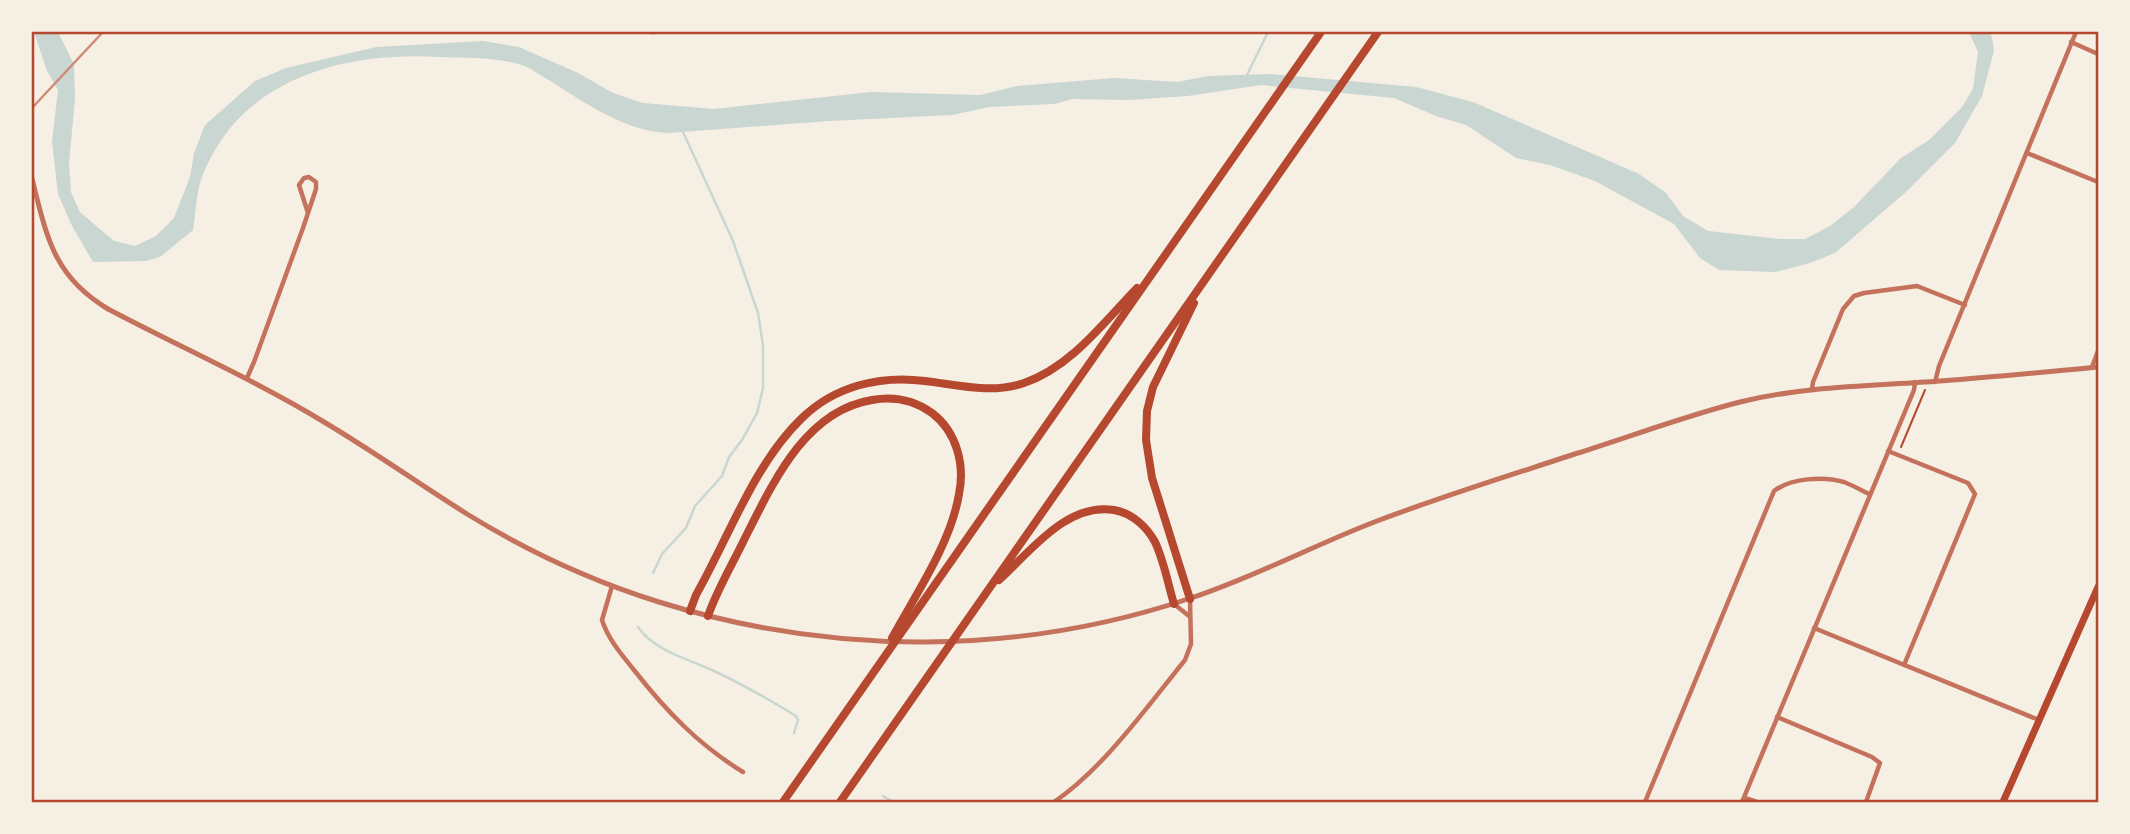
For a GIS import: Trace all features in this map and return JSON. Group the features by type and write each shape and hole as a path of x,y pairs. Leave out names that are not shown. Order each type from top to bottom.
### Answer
{"highway":[{"path":"783,803 1321,32"},
{"path":"840,803 1377,33"},
{"path":"690,611 769,459 789,432 816,406 844,391 879,380 915,380 994,389 1031,380 1055,367 1079,348 1156,268"},
{"path":"1190,599 1150,468 1146,420 1150,395 1159,372 1208,274"},
{"path":"708,616 778,475 807,438 832,415 860,402 889,398 909,401 930,412 949,431 959,455 961,486 954,517 943,544 875,671"},
{"path":"987,592 1057,527 1079,514 1104,509 1127,514 1147,530 1159,552 1174,604"}],"main road":[{"path":"2003,803 2098,587"}],"street":[{"path":"1935,382 1938,366 2076,32"},
{"path":"2071,42 2098,54"},
{"path":"2027,153 2098,182"},
{"path":"247,378 308,213 316,185 314,179 309,177 302,180 299,188 308,213"},
{"path":"32,179 51,249 62,269 78,287 108,309 247,378 342,432 499,533 612,586 690,611 765,629 847,640 919,643 1001,639 1071,629 1190,599 1363,527 1467,489 1724,407 1768,396 1812,390 2095,367 2098,351"},
{"path":"1812,390 1843,309 1854,296 1917,286 1965,305"},
{"path":"1757,803 1743,800 1914,390 1914,382"},
{"path":"1888,452 1968,483 1975,494 1904,665"},
{"path":"1645,803 1774,491 1784,484 1828,480 1843,482 1870,494"},
{"path":"612,586 602,620 617,648 682,726 743,772"},
{"path":"1054,803 1092,770 1185,660 1191,644 1190,599"},
{"path":"1174,604 1189,616"},
{"path":"1814,628 2039,720"},
{"path":"1777,717 1872,757 1880,763 1866,803"}],"path":[{"path":"1901,447 1926,388"}],"shaded area":[{"path":"34,32 58,32 74,64 75,98 69,164 71,192 80,212 114,241 135,246 156,236 174,218 190,177 194,153 205,125 255,81 286,68 376,47 483,41 519,47 578,73 613,93 643,103 714,109 871,92 980,95 1017,86 1114,78 1177,82 1208,76 1270,74 1416,87 1473,102 1639,174 1666,193 1683,216 1708,231 1781,239 1805,239 1830,226 1853,208 1901,158 1929,140 1962,107 1973,89 1978,52 1969,32 1989,32 1994,51 1982,96 1955,143 1907,191 1835,253 1775,272 1719,270 1700,258 1674,224 1595,181 1550,165 1516,158 1466,125 1436,116 1394,98 1261,85 1188,96 1128,100 1073,99 1054,104 989,107 952,115 668,133 622,122 532,69 515,63 483,58 404,56 333,66 299,78 269,94 242,116 219,143 200,183 193,230 160,257 146,261 93,262 72,226 58,194 52,142 58,90 47,71"}],"waterway":[{"path":"1247,75 1268,32"},
{"path":"653,573 662,554 686,528 695,506 722,476 729,457 757,413 763,388 763,345 758,313 733,241 683,132"},
{"path":"638,627 662,648 735,681 796,716 798,720 794,733"},
{"path":"883,796 893,802"},
{"path":"1017,802 1027,802"}],"railway":[{"path":"32,108 103,32"}]}
